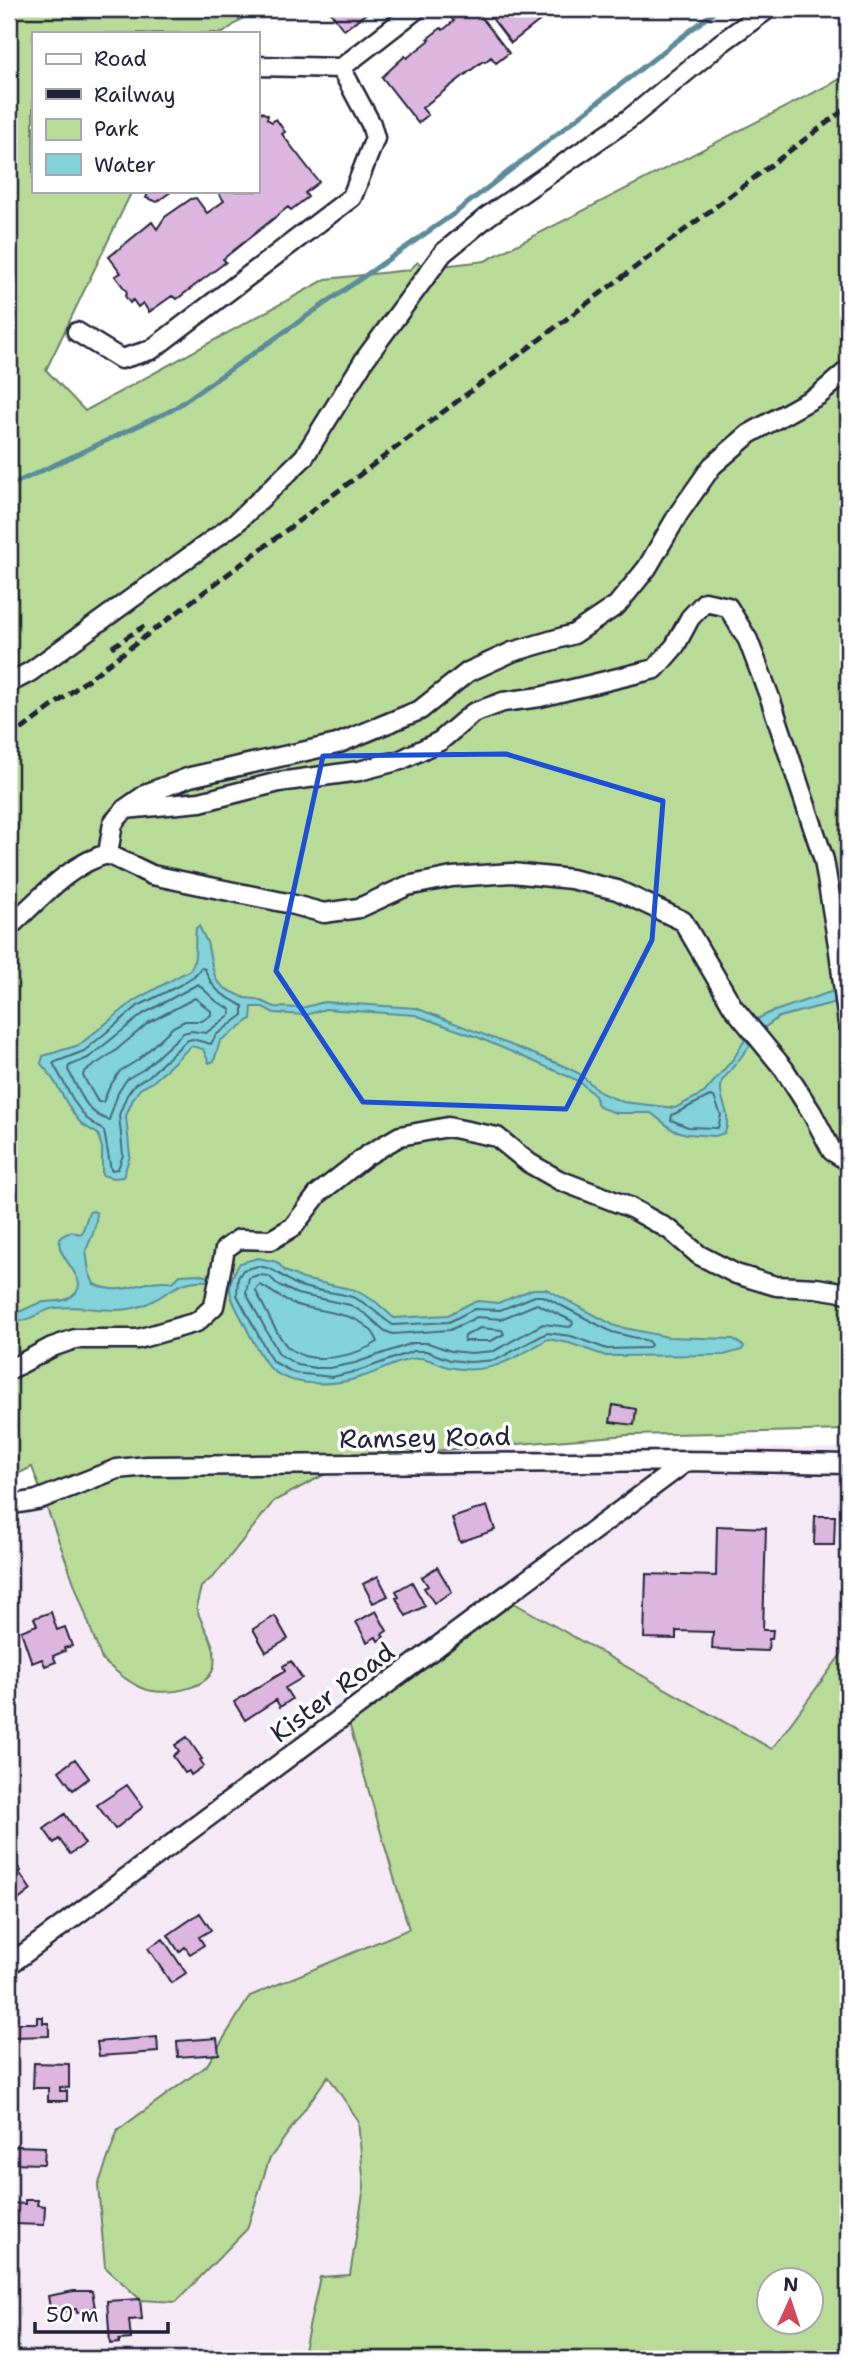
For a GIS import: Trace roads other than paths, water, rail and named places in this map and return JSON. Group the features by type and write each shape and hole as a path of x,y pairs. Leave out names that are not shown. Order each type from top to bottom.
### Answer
{"street":[{"path":"259,66 341,68 417,9"},
{"path":"9,683 30,672 236,523 304,457 365,359 443,253 488,216 629,119 721,43 768,9"},
{"path":"77,332 121,359 151,350 352,197 375,138 371,124 341,68"},
{"path":"108,854 113,823 125,809 148,793 190,776 337,744 420,710 468,672 512,652 574,634 617,605 632,587 712,466 749,434 819,395 848,370"},
{"path":"125,809 200,802 279,782 359,771 401,760 440,741 474,713 503,702 540,697 655,669 675,646 690,618 705,602 728,607 748,640 824,860 848,1024"},
{"path":"9,927 79,866 97,856 108,854 152,875 287,903 324,914 359,908 407,886 452,877 512,873 571,879 617,890 683,921 733,1007 784,1069 812,1112 832,1151 848,1161"},
{"path":"9,1370 52,1347 75,1339 138,1339 197,1322 215,1306 225,1249 239,1239 271,1240 293,1227 318,1194 366,1156 400,1136 448,1127 497,1137 529,1163 559,1181 629,1207 670,1230 699,1255 736,1274 776,1286 848,1293"},
{"name":"Ramsey Road","path":"9,1505 37,1500 117,1469 147,1466 687,1461 848,1464"},
{"name":"Kister Road","path":"9,1965 687,1461"}],"water":[{"path":"199,926 207,942 217,981 226,989 245,998 256,999 275,1007 302,1008 324,1002 416,1008 564,1066 580,1074 601,1093 623,1102 675,1108 704,1093 734,1058 757,1019 836,990 848,999 779,1017 764,1028 722,1081 721,1095 727,1125 725,1133 715,1136 673,1130 651,1113 616,1113 601,1108 595,1096 579,1081 477,1037 415,1015 325,1009 306,1015 274,1013 263,1007 252,1007 251,1019 220,1041 214,1061 209,1063 203,1049 191,1046 153,1082 140,1089 126,1116 130,1156 123,1177 102,1175 102,1148 98,1134 83,1125 74,1114 41,1064 43,1056 79,1045 135,1000 190,970 195,956 196,928"},
{"path":"89,1212 97,1213 96,1223 86,1250 89,1272 94,1284 116,1289 153,1282 173,1282 180,1275 198,1274 209,1277 208,1281 186,1283 148,1304 128,1309 56,1308 25,1320 9,1320 9,1315 36,1304 64,1300 75,1294 79,1288 78,1281 62,1254 60,1237 72,1231 82,1233"},
{"path":"258,1258 277,1262 285,1271 303,1279 355,1290 376,1302 394,1318 448,1315 471,1303 498,1303 533,1289 546,1289 615,1326 668,1337 733,1339 744,1346 742,1350 724,1355 606,1356 548,1339 512,1359 489,1367 463,1369 417,1358 350,1380 324,1383 297,1381 274,1371 266,1363 230,1292 231,1279 240,1263"}],"waterway":[{"path":"9,486 172,410 455,213 718,9"}],"railway":[{"path":"9,739 848,107"},
{"path":"112,647 144,626"}]}
